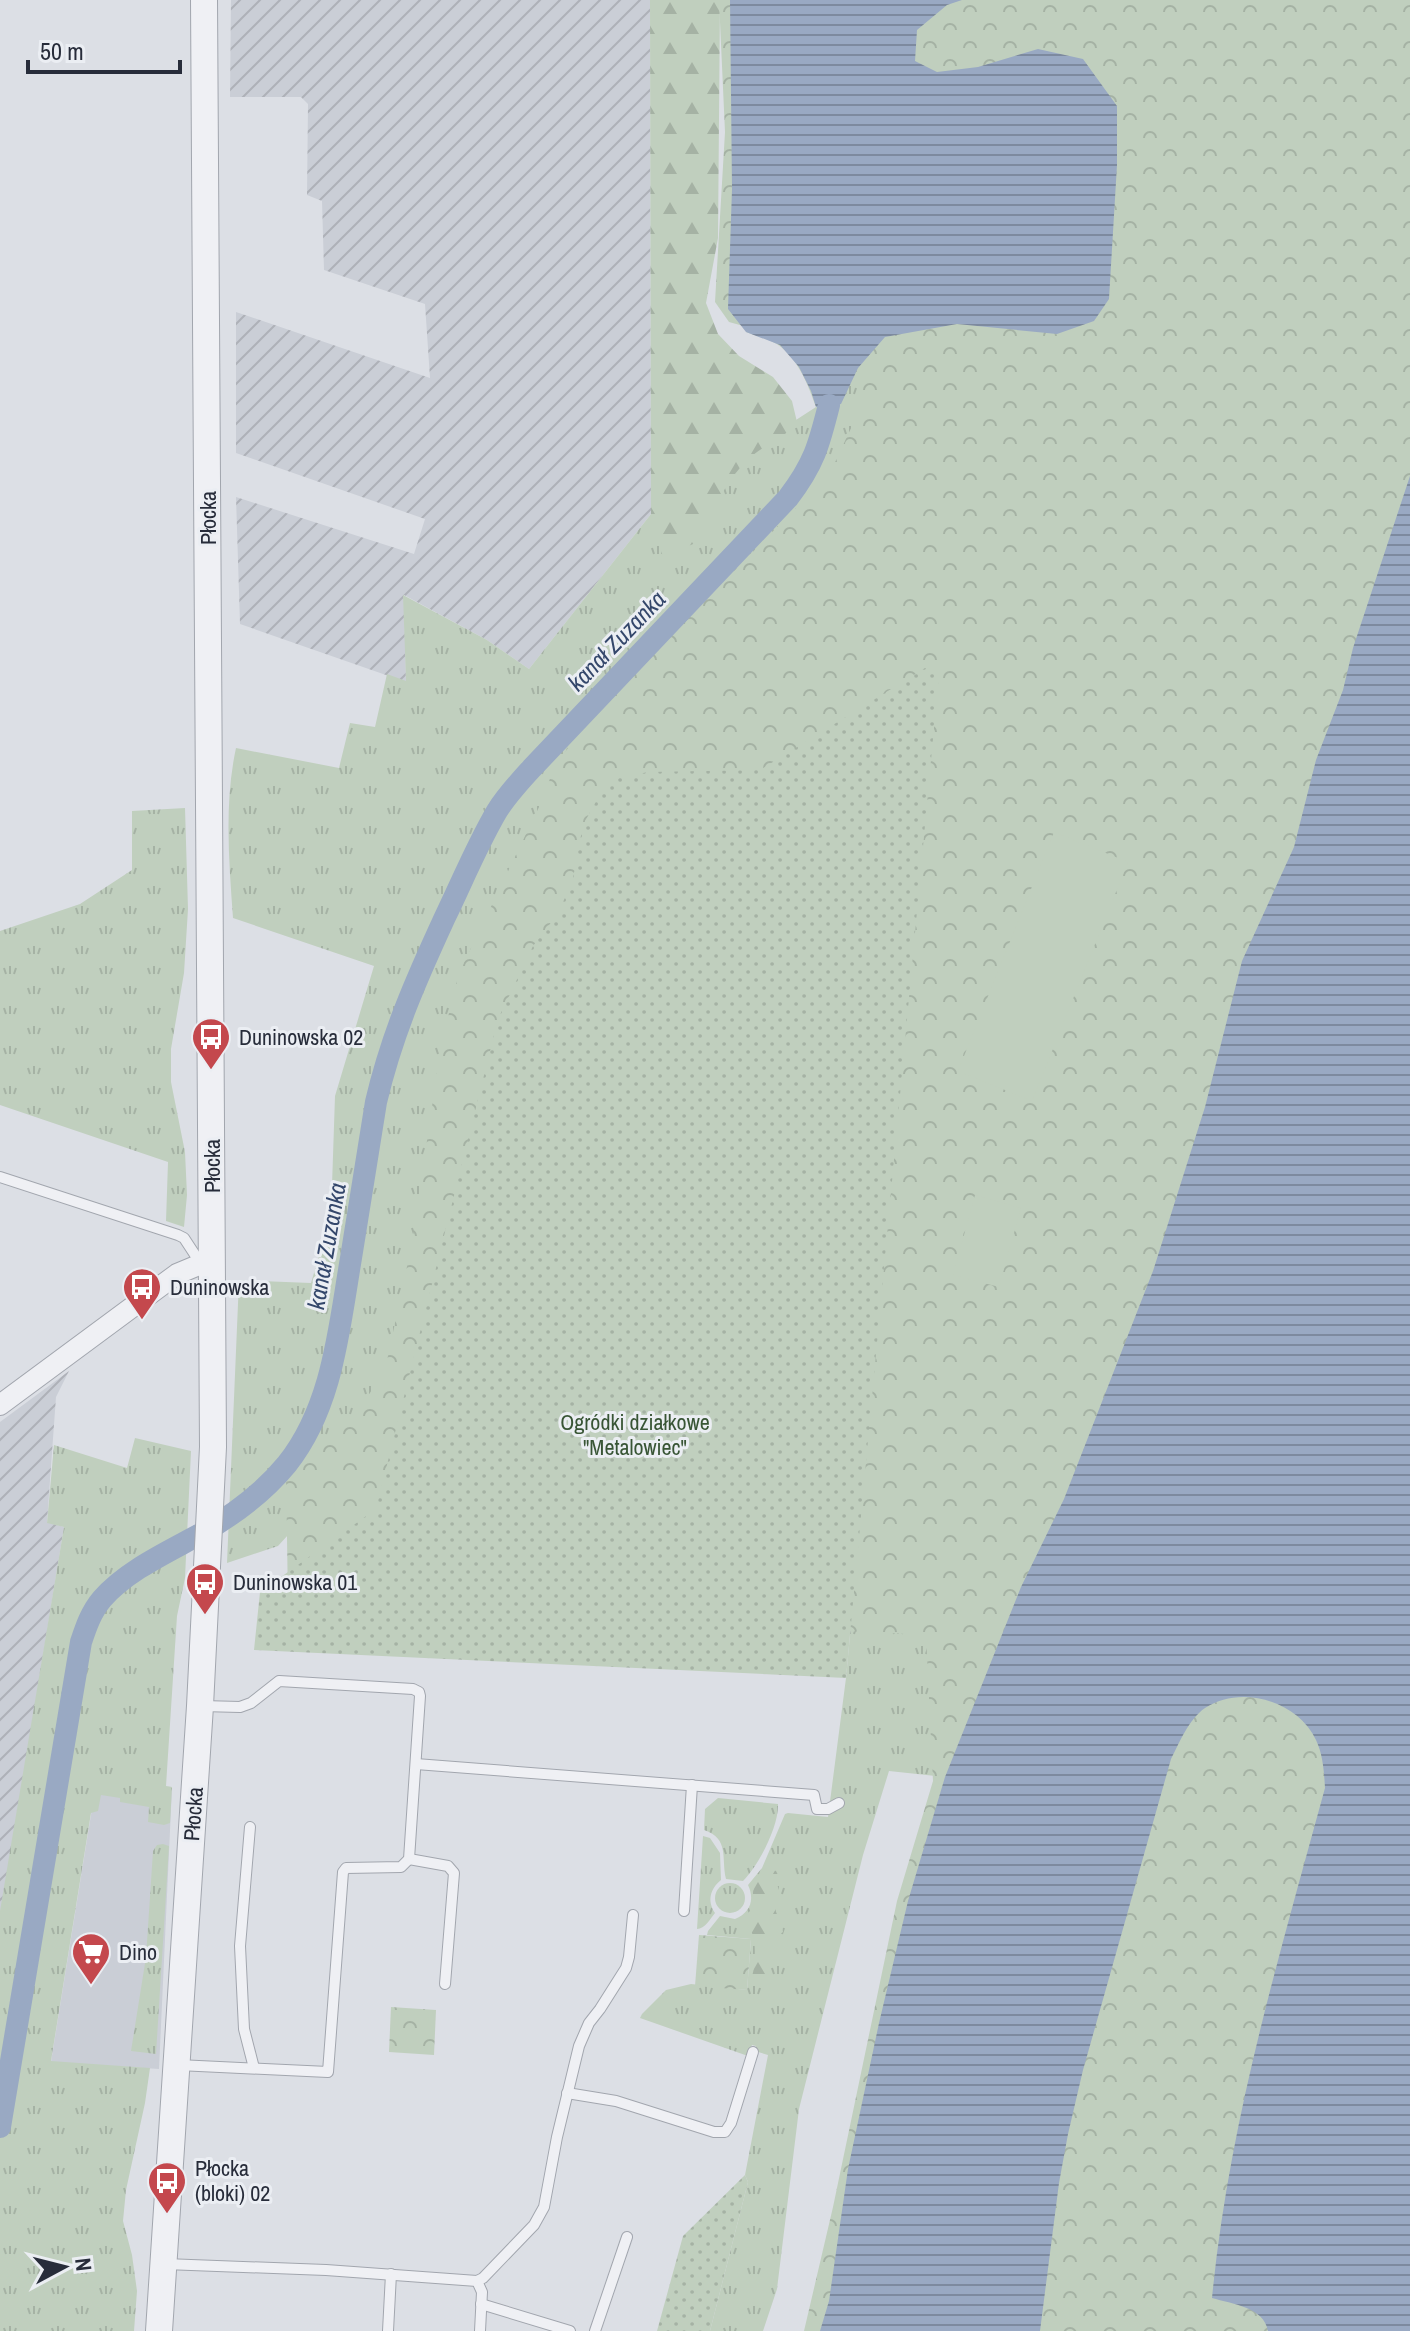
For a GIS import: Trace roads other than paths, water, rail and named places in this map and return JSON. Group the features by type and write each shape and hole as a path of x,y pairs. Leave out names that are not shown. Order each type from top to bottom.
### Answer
{"street":[{"name":"Płocka","path":"159,2331 200,1706 213,1447 206,1263 204,0"},
{"path":"0,1405 177,1274 206,1263"}],"lane":[{"path":"0,1177 178,1235 206,1263"},
{"path":"177,2065 328,2072 343,1872 346,1868 401,1867 409,1859 420,1696 413,1689 279,1681 251,1703 240,1707 200,1706"},
{"path":"416,1764 814,1795 817,1809 828,1809 839,1803"},
{"path":"684,1911 692,1785"},
{"path":"250,1827 240,1946 244,2029 254,2068"},
{"path":"409,1859 448,1866 454,1873 445,1984"},
{"path":"163,2264 326,2270 477,2281 483,2278 534,2225 541,2213 579,2046 589,2023 626,1968 633,1915"},
{"path":"567,2093 616,2101 714,2132 725,2132 731,2123 753,2052"},
{"path":"595,2331 627,2237"},
{"path":"388,2331 391,2274"},
{"path":"477,2281 482,2292 480,2331"},
{"path":"481,2304 570,2331"}],"water":[{"path":"730,0 962,0 947,5 917,30 915,61 937,72 978,67 1038,49 1083,59 1117,106 1117,165 1109,299 1094,321 1057,334 957,324 885,337 858,368 841,404 816,407 799,367 780,345 746,332 728,309 732,189"},
{"path":"1410,476 1410,2331 1268,2331 1254,2312 1212,2298 1230,2168 1243,2104 1325,1788 1320,1751 1308,1726 1282,1706 1267,1700 1235,1697 1219,1701 1199,1713 1171,1759 1083,2070 1068,2134 1040,2331 820,2331 829,2301 848,2169 879,2023 908,1901 945,1777 1021,1587 1064,1499 1153,1271 1205,1107 1242,961 1294,847 1316,760 1343,690 1353,648"}],"waterway":[{"name":"kanał Zuzanka","path":"0,2127 81,1642 92,1614 102,1599 124,1579 214,1526 248,1502 287,1464 302,1441 315,1417 332,1366 376,1102 389,1053 424,963 483,837 501,805 523,778 788,498 814,454 829,405"}],"place":[{"name":"Duninowska 02","path":"211,1071"},
{"name":"Duninowska","path":"142,1321"},
{"name":"Duninowska 01","path":"205,1616"},
{"name":"Dino","path":"91,1986"},
{"name":"Płocka (bloki) 02","path":"167,2215"}],"park label":[{"name":"Ogródki działkowe \"Metalowiec\"","path":"635,1434"}]}
